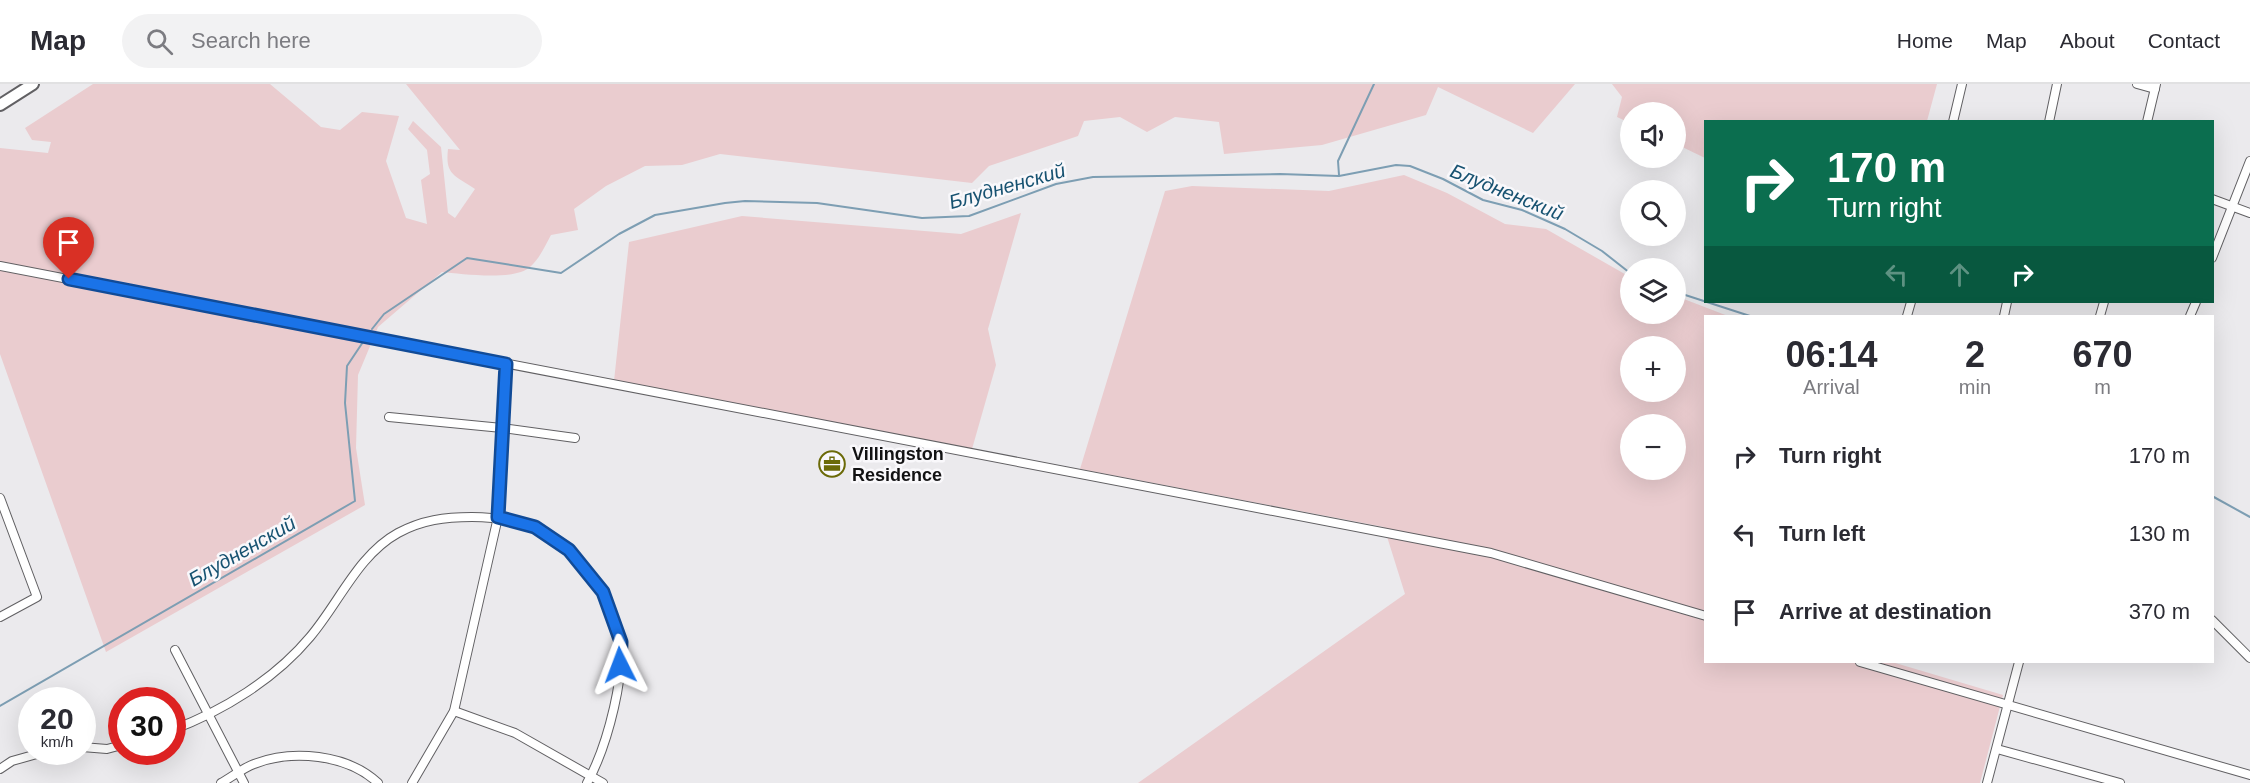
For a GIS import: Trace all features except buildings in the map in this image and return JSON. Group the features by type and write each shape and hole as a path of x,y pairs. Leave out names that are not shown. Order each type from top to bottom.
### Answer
{"street":[{"path":"0,105 33,84"},
{"path":"1953,120 1962,84"},
{"path":"2049,120 2057,84"},
{"path":"2136,84 2156,86 2148,120"},
{"path":"2214,253 2250,161"},
{"path":"2214,200 2250,213"},
{"path":"0,266 1491,553 1704,615"},
{"path":"412,783 454,711 498,517 506,364"},
{"path":"389,417 575,438"},
{"path":"0,498 37,597 0,617"},
{"path":"186,724 209,715 258,684 309,638 370,554 397,534 437,517 498,517 535,527 569,550 603,592 621,642 619,689 592,775 587,783"},
{"path":"2214,622 2250,658"},
{"path":"175,650 244,783"},
{"path":"1864,663 2250,775"},
{"path":"1988,783 2019,663"},
{"path":"454,711 515,733 603,783"},
{"path":"1997,749 2120,783"},
{"path":"221,783 253,764 293,755 333,759 370,776 378,783"},
{"path":"0,769 18,759"}],"shaded area":[{"path":"93,84 270,84 321,127 340,130 362,112 399,116 386,161 406,218 427,224 421,180 430,174 427,150 408,129 413,121 441,147 448,213 455,218 475,189 452,174 447,158 448,149 460,150 406,84 1575,84 1533,133 1438,87 1426,115 1322,145 1224,154 1219,122 1175,117 1147,132 1120,117 1084,121 1078,136 989,166 972,183 720,154 682,165 645,166 606,186 574,209 578,230 551,235 530,267 513,274 501,275 442,272 378,327 358,375 356,448 365,505 106,652 0,354 0,148 48,153 51,142 32,140 25,128"},
{"path":"1612,84 1937,84 1927,120 1704,120 1704,158 1686,149 1686,102 1621,102 1622,97"},
{"path":"1404,175 1447,193 1505,224 1546,229 1620,271 1620,324 1686,324 1686,300 1725,315 1704,315 1704,663 1895,663 2003,695 1980,783 1138,783 1405,594 1384,527 1080,469 1165,191 1192,186 1329,191"},
{"path":"1021,213 988,329 996,365 972,449 614,381 629,242 742,216 961,234"}],"waterway":[{"path":"1339,175 1338,161 1374,84"},
{"name":"Блудненский","path":"372,329 384,314 467,258 561,273 619,234 655,215 745,201 817,203 922,218 969,216 1056,184 1093,177 1280,174 1339,176 1396,165 1410,166 1443,179 1483,200 1522,210 1565,229 1602,251 1620,265"},
{"name":"Блудненский","path":"1686,295 1704,301"},
{"name":"Блудненский","path":"1710,303 1747,315"},
{"name":"Блудненский","path":"0,706 355,501 345,403 347,366 363,342"},
{"name":"Блудненский","path":"2214,497 2250,517"}],"place":[{"name":"Villingston Residence","path":"832,464"}],"route":[{"path":"69,279 323,326 506,364 498,517 535,527 569,550 603,592 621,642 620,665"}]}
